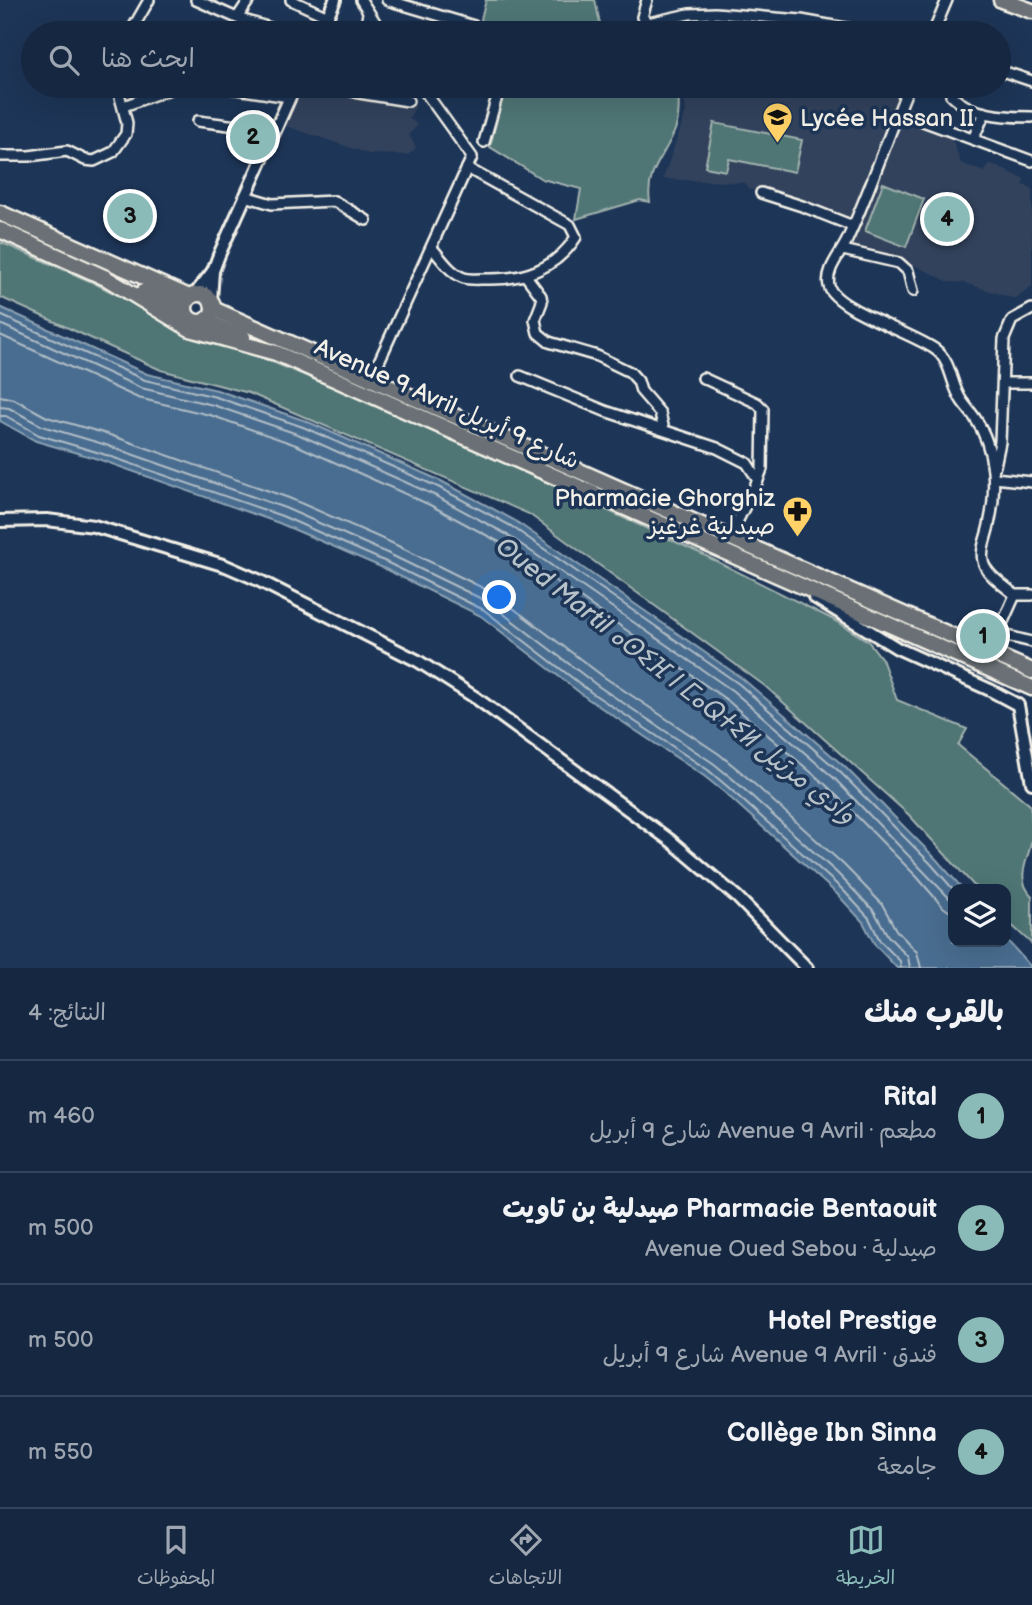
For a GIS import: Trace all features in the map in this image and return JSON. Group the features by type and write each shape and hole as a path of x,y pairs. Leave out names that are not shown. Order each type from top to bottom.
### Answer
{"main road":[{"path":"1000,0 1032,11"},
{"path":"0,213 192,296 206,295 210,310 276,353"},
{"name":"Avenue 9 Avril شارع 9 أبريل","path":"0,230 106,278 190,329 276,353 1032,688"},
{"path":"106,278 169,302 193,321 210,310"},
{"path":"185,312 184,307 192,296"},
{"name":"Avenue 9 Avril شارع 9 أبريل","path":"210,310 1032,671"}],"street":[{"path":"137,21 149,0"},
{"path":"237,18 249,0"},
{"path":"326,21 335,0"},
{"path":"360,0 374,21"},
{"path":"387,0 457,21"},
{"path":"646,21 642,17 647,0"},
{"path":"938,21 947,0"},
{"path":"200,1 247,21"},
{"path":"296,1 328,17"},
{"path":"367,21 368,13"},
{"path":"659,21 703,13 807,21"},
{"path":"1011,74 1032,81"},
{"path":"0,156 29,156 67,150 85,160 103,158 120,145 126,134 127,123 121,98"},
{"path":"124,106 146,98"},
{"path":"192,296 213,271 289,98"},
{"path":"396,98 408,101"},
{"path":"371,379 472,157 430,98"},
{"path":"484,142 497,98"},
{"path":"904,98 843,250 828,275 829,290 875,320 936,350 944,359 961,401 983,431 994,475"},
{"path":"953,98 985,113 1032,117"},
{"path":"898,112 1032,161"},
{"path":"973,139 985,113"},
{"path":"198,121 275,131"},
{"path":"432,248 453,272 464,278 491,279 526,276 540,271 570,247 576,237 570,225 467,168"},
{"path":"761,193 853,226"},
{"path":"245,196 272,204 334,201 366,220"},
{"path":"843,250 899,263 908,271 913,291"},
{"path":"210,310 213,271"},
{"path":"526,276 542,302 535,320 538,333 550,342 597,356 630,372 638,381 640,391 660,413 664,430"},
{"path":"1032,309 1012,320 1004,339 1000,442 994,475 993,510 982,552 983,563 990,574 1015,595 1032,595"},
{"path":"520,376 605,411 735,456 747,463 758,480"},
{"path":"703,378 757,403 763,409 762,469 729,538"},
{"path":"1003,383 1032,383"},
{"path":"994,475 1032,482"},
{"path":"0,522 31,519 78,523 226,566 418,661 476,698 671,841 737,897 807,968"},
{"path":"802,586 829,607 897,648 1018,705 1032,783"},
{"path":"989,653 1015,595"},
{"path":"999,634 1032,642"}],"shaded area":[{"path":"703,14 799,21 672,21"},
{"path":"299,98 379,98 394,104 417,104 409,118 418,125 409,134 416,148 408,155 369,154 286,126"},
{"name":"Lycée Hassan II","path":"684,98 899,98 849,223 792,199 748,189 746,183 663,179 686,112"},
{"path":"901,119 951,136 961,163 985,172 989,163 1024,179 1023,185 1032,188 1032,286 1015,299 965,283 949,282 889,253 875,256 851,249"}],"green space":[{"path":"486,0 595,0 599,21 482,21"},
{"path":"502,98 679,98 677,125 653,173 649,191 650,202 640,200 576,219 581,189 542,179 490,147"},
{"path":"714,123 802,140 795,172 729,159 726,171 705,167"},
{"path":"883,183 924,199 906,247 865,231"},
{"path":"0,242 92,282 153,313 178,331 245,351 392,411 704,555 832,619 868,641 882,659 897,700 967,729 958,745 1030,805 1032,839 1023,875 1032,896 1032,944 1011,925 1011,884 972,884 909,815 765,686 529,514 249,393 161,370 0,297"}],"water":[{"name":"Oued Martil ⴰⵙⵉⴼ ⵏ ⵎⴰⵕⵜⵉⵍ وادي مرتيل","path":"0,307 147,374 217,390 306,421 441,481 514,520 743,679 845,767 958,884 948,884 948,947 1011,947 1011,945 1032,968 897,968 875,945 863,922 837,894 724,792 588,699 481,616 381,567 279,523 98,459 36,441 0,421"}],"place":[{"name":"Pharmacie Bentaouit صيدلية بن تاويت","path":"253,137"},
{"name":"Lycée Hassan II","path":"777,145"},
{"name":"Hotel Prestige","path":"130,216"},
{"name":"Collège Ibn Sinna","path":"947,219"},
{"name":"Pharmacie Ghorghiz صيدلية غرغيز","path":"798,539"},
{"name":"Rital","path":"983,636"}]}
